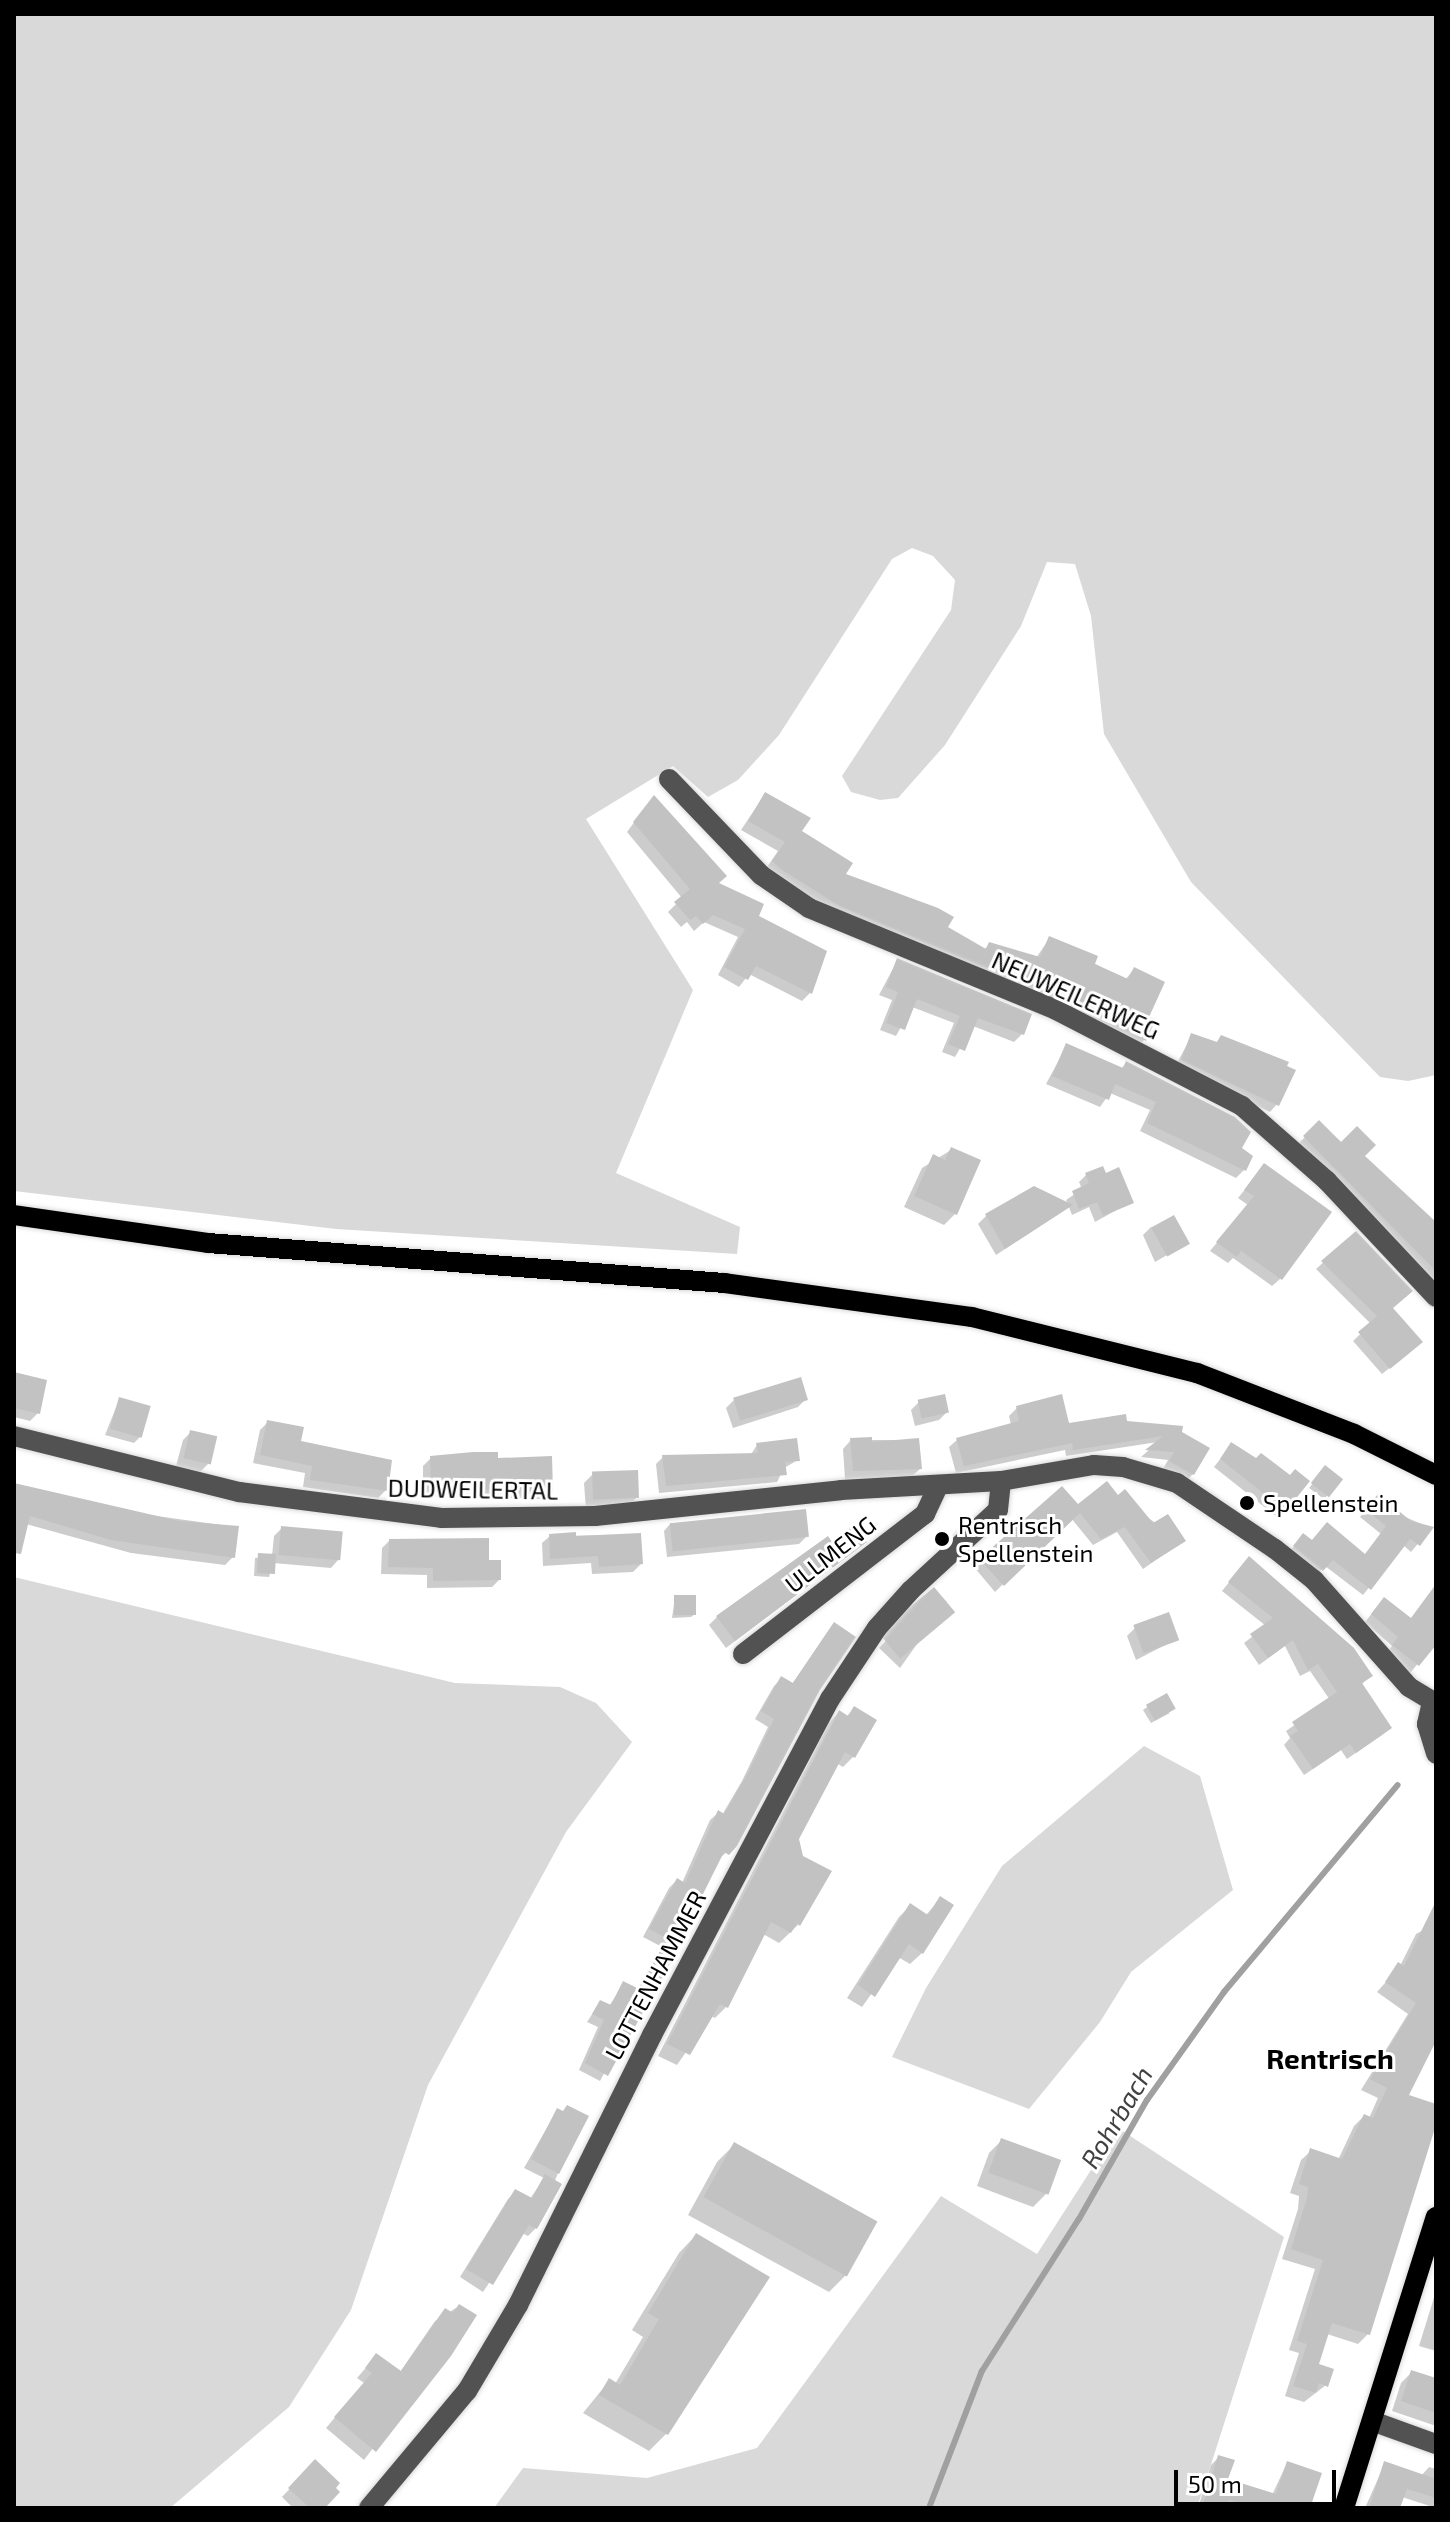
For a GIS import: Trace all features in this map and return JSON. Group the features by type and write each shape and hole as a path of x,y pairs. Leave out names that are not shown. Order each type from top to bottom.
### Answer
{"main road":[{"path":"14,1215 319,1254 724,1283 972,1317 1090,1342 1286,1406 1436,1475"},
{"path":"1344,2508 1436,2217"}],"street":[{"name":"NEUWEILERWEG","path":"669,779 761,875 809,908 1056,1010 1242,1106 1327,1181 1436,1297"},
{"name":"DUDWEILERTAL","path":"14,1436 239,1492 441,1518 595,1516 841,1490 1001,1481 1094,1465 1138,1470 1177,1483 1314,1580 1390,1669 1435,1701"},
{"name":"LOTTENHAMMER","path":"369,2508 467,2391 518,2305 652,2035 830,1699 902,1599 998,1510 1001,1481"},
{"name":"ULLMENG","path":"743,1654 925,1514 938,1486"},
{"path":"1435,1701 1427,1724 1436,1754"},
{"path":"1372,2421 1436,2444"}],"shaded area":[{"path":"14,14 1436,14 1436,1075 1408,1081 1380,1077 1191,882 1104,734 1091,616 1075,564 1047,562 1021,626 945,745 898,798 880,800 851,792 842,776 951,610 955,580 933,556 912,548 892,559 779,735 738,780 708,797 673,766 586,819 693,990 616,1173 740,1227 737,1254 336,1229 14,1191"},
{"path":"14,1577 455,1683 560,1687 596,1703 632,1742 566,1832 428,2085 351,2310 289,2407 170,2508 14,2508"},
{"path":"1144,1746 1200,1776 1233,1890 1131,1972 1100,2022 1029,2109 892,2057 926,1988 1002,1866"},
{"path":"1118,2128 1284,2237 1197,2508 494,2508 523,2468 647,2478 757,2448 941,2196 1037,2254"}],"building":[{"path":"765,792 811,818 802,831 853,863 846,874 938,908 954,917 948,927 986,949 989,942 1040,957 1049,936 1098,956 1095,964 1128,979 1134,967 1165,982 1149,1017 1156,1019 1146,1041 1097,1014 841,907 784,871 772,861 785,842 748,821"},
{"path":"654,795 727,876 719,883 764,904 759,916 827,951 812,994 756,966 748,980 724,967 745,929 713,915 703,924 696,916 690,920 674,902 690,889 633,822"},
{"path":"897,958 1032,1014 1024,1035 978,1018 965,1051 948,1044 960,1016 917,999 905,1030 886,1023 898,992 886,987"},
{"path":"1191,1033 1217,1042 1221,1035 1289,1062 1287,1066 1296,1070 1279,1106 1181,1060"},
{"path":"1066,1043 1123,1068 1126,1061 1235,1117 1251,1132 1242,1148 1253,1156 1246,1171 1147,1123 1156,1102 1115,1084 1109,1100 1052,1076"},
{"path":"1319,1120 1341,1142 1357,1126 1376,1145 1365,1156 1436,1222 1436,1271 1303,1136"},
{"path":"951,1147 981,1160 957,1215 914,1196 933,1154 945,1160"},
{"path":"1264,1163 1332,1212 1282,1280 1241,1251 1237,1257 1216,1242 1254,1196 1244,1190"},
{"path":"1103,1166 1106,1173 1119,1167 1134,1203 1103,1216 1097,1202 1079,1209 1072,1191 1089,1183 1085,1173"},
{"path":"1034,1186 1073,1205 1005,1249 985,1214"},
{"path":"1174,1215 1190,1244 1167,1256 1151,1228"},
{"path":"1356,1231 1413,1291 1393,1308 1423,1342 1390,1369 1358,1332 1377,1316 1321,1261"},
{"path":"14,1372 47,1380 40,1414 14,1408"},
{"path":"801,1377 808,1400 740,1421 733,1398"},
{"path":"945,1394 949,1413 922,1418 918,1400"},
{"path":"1062,1394 1069,1423 1126,1414 1127,1421 1183,1426 1182,1432 1210,1448 1194,1475 1169,1461 1174,1452 1145,1450 1163,1436 1073,1450 1072,1443 964,1466 956,1438 1019,1421 1016,1406"},
{"path":"119,1397 151,1406 142,1438 110,1429"},
{"path":"267,1420 304,1427 301,1441 392,1460 388,1491 310,1480 312,1466 260,1455"},
{"path":"190,1430 217,1436 211,1465 183,1458"},
{"path":"872,1437 872,1442 919,1438 922,1469 853,1471 850,1438"},
{"path":"797,1438 800,1461 785,1462 787,1475 666,1486 662,1455 758,1453 756,1443"},
{"path":"1231,1442 1256,1458 1261,1453 1290,1475 1295,1469 1310,1481 1286,1511 1220,1459"},
{"path":"498,1452 498,1458 552,1456 553,1492 431,1488 430,1456"},
{"path":"1325,1465 1343,1479 1329,1497 1311,1483"},
{"path":"638,1470 639,1498 593,1500 592,1472"},
{"path":"1107,1481 1118,1495 1125,1489 1153,1523 1168,1514 1186,1541 1151,1563 1125,1527 1101,1539 1080,1513 1004,1586 979,1559 1062,1486 1078,1504"},
{"path":"14,1483 179,1521 239,1526 235,1558 111,1540 30,1516 21,1554 14,1553"},
{"path":"1378,1494 1411,1521 1434,1527 1420,1546 1410,1539 1371,1590 1333,1560 1323,1571 1293,1546 1303,1533 1312,1540 1327,1522 1365,1554 1386,1526 1365,1509"},
{"path":"806,1509 809,1537 673,1551 670,1523"},
{"path":"854,1525 867,1542 735,1641 716,1616 828,1536 832,1542"},
{"path":"281,1526 343,1531 340,1560 278,1555"},
{"path":"576,1532 576,1536 641,1533 643,1564 599,1567 598,1556 550,1559 549,1534"},
{"path":"489,1538 489,1560 501,1560 501,1580 433,1581 433,1568 388,1567 389,1539"},
{"path":"258,1553 276,1554 275,1574 257,1573"},
{"path":"1249,1556 1354,1648 1373,1676 1362,1683 1392,1728 1356,1753 1350,1744 1313,1769 1290,1736 1298,1731 1292,1722 1337,1692 1318,1664 1308,1670 1293,1640 1268,1658 1250,1634 1273,1618 1228,1582"},
{"path":"1436,1584 1436,1645 1419,1666 1392,1645 1398,1637 1371,1614 1384,1597 1411,1618"},
{"path":"934,1587 955,1612 900,1659 879,1633"},
{"path":"674,1595 696,1595 696,1615 674,1615"},
{"path":"1169,1612 1179,1640 1144,1653 1133,1625"},
{"path":"834,1622 856,1637 820,1690 737,1846 729,1855 724,1852 678,1944 649,1929 677,1878 685,1883 718,1810 724,1814 749,1771 774,1719 761,1711 781,1676 793,1683"},
{"path":"1167,1693 1176,1709 1155,1720 1146,1705"},
{"path":"854,1706 877,1720 855,1758 845,1752 799,1839 803,1856 832,1871 800,1926 797,1923 791,1933 771,1922 728,2008 720,2004 690,2055 667,2044 839,1710 848,1716"},
{"path":"940,1896 954,1905 923,1954 909,1944 875,1997 858,1985 910,1903 928,1915"},
{"path":"1436,1901 1436,2041 1409,2095 1436,2104 1436,2125 1370,2335 1332,2323 1319,2364 1334,2369 1328,2387 1319,2383 1316,2393 1293,2386 1307,2344 1297,2341 1323,2260 1291,2249 1307,2198 1308,2187 1299,2184 1310,2148 1342,2159 1364,2114 1373,2118 1387,2088 1370,2079 1416,2003 1385,1982 1398,1962 1404,1966"},
{"path":"662,1947 675,1954 608,2076 585,2063 604,2020 592,2014 600,2000 611,2005 623,1981 639,1989"},
{"path":"567,2105 589,2116 559,2174 531,2159 557,2108 563,2111"},
{"path":"1001,2138 1061,2160 1048,2195 988,2173"},
{"path":"734,2142 877,2222 847,2277 703,2197"},
{"path":"545,2174 562,2184 537,2229 529,2225 493,2285 466,2269 515,2189 532,2198"},
{"path":"696,2233 770,2277 668,2435 599,2395 609,2378 620,2385 659,2319 648,2313"},
{"path":"459,2304 477,2315 451,2356 376,2452 334,2417 372,2373 365,2368 376,2353 401,2371 445,2308 453,2313"},
{"path":"1411,2370 1436,2378 1436,2413 1401,2401"},
{"path":"1218,2455 1235,2460 1228,2479 1276,2494 1287,2461 1322,2473 1310,2508 1255,2508 1229,2500 1226,2508 1202,2508"},
{"path":"315,2459 340,2483 336,2488 340,2492 325,2508 310,2508 288,2488"},
{"path":"1384,2461 1436,2479 1436,2498 1407,2489 1400,2508 1369,2508"}],"waterway":[{"name":"Rohrbach","path":"929,2508 982,2371 1079,2219 1147,2100 1224,1992 1398,1785"}],"place":[{"name":"Spellenstein","path":"1247,1503"},
{"name":"Rentrisch Spellenstein","path":"942,1539"}],"district":[{"name":"Rentrisch","path":"1330,2058"}]}
